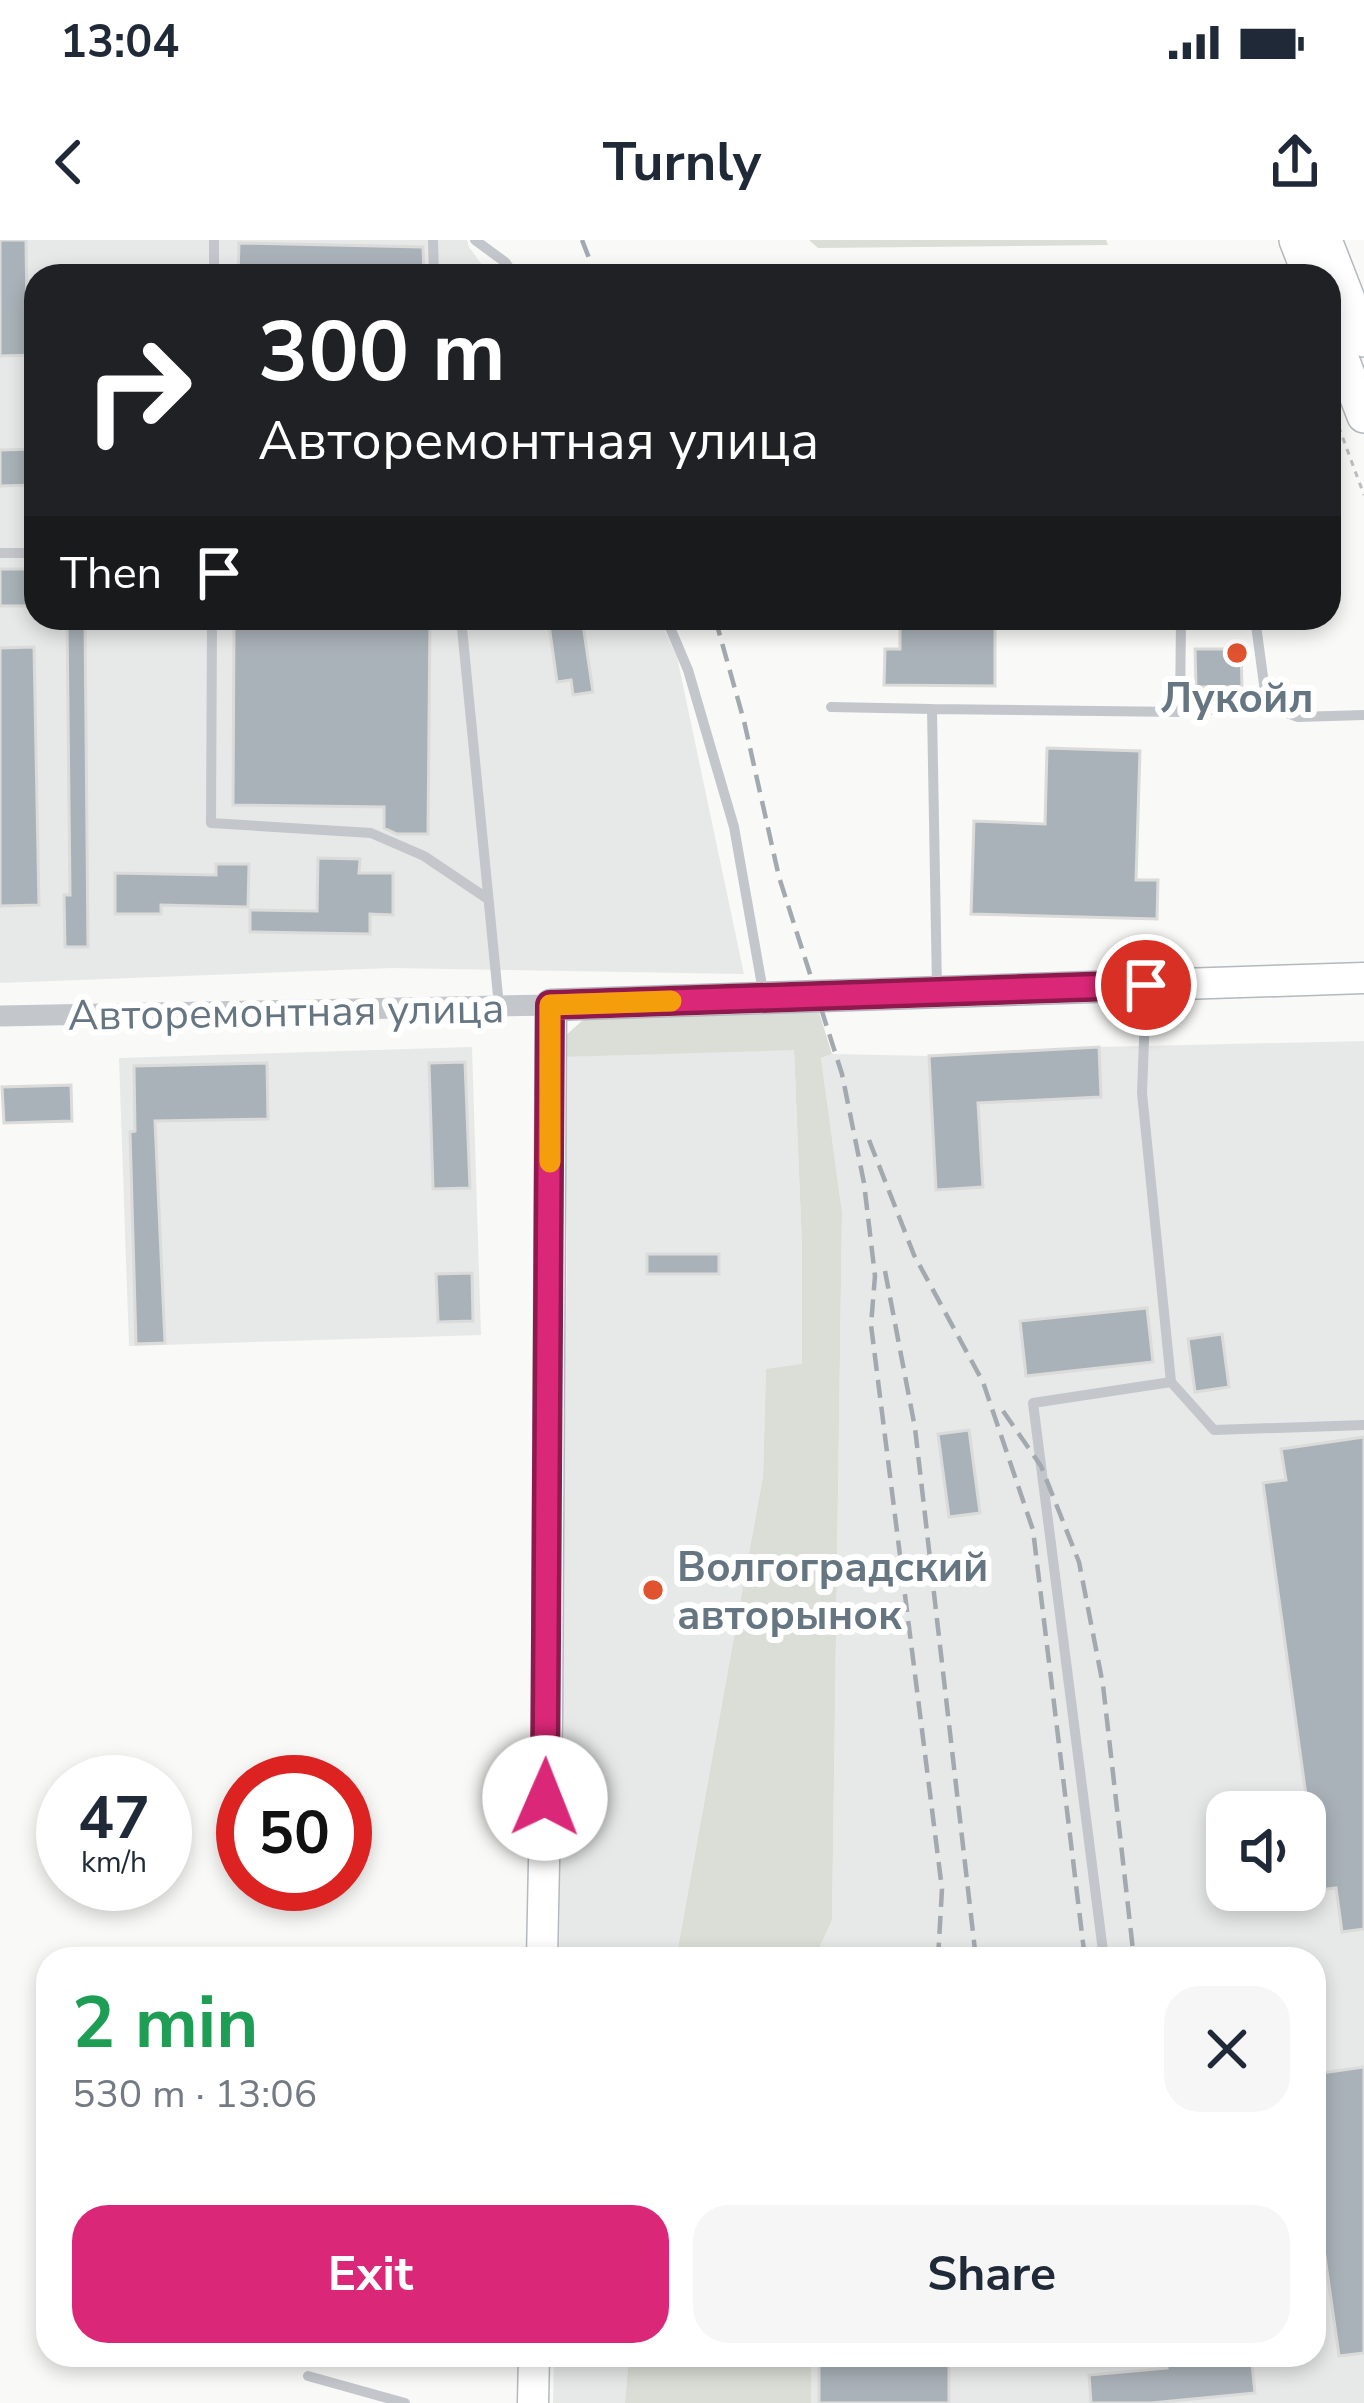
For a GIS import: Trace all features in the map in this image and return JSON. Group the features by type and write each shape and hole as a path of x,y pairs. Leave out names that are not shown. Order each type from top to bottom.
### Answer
{"main road":[{"path":"1345,340 1364,416"},
{"name":"Авторемонтная улица","path":"550,1005 1364,977"},
{"path":"542,1947 550,1005"},
{"path":"533,2403 534,2367"}],"street":[{"name":"Авторемонтная улица","path":"0,1016 550,1005"}],"lane":[{"path":"475,240 507,264"},
{"path":"212,630 212,823 371,833 424,856 488,899"},
{"path":"462,630 499,1006"},
{"path":"671,630 688,670 734,827 765,998"},
{"path":"1180,630 1180,712"},
{"path":"1257,630 1267,706"},
{"path":"831,707 1180,712 1267,706 1298,717 1364,715"},
{"path":"932,709 937,992"},
{"path":"1146,985 1142,1093 1171,1382 1214,1430 1364,1425"},
{"path":"1102,1947 1033,1403 1171,1382"},
{"path":"308,2376 405,2403"}],"path":[{"path":"1341,432 1364,495"},
{"path":"1354,466 1364,462"}],"shaded area":[{"path":"0,240 467,240 481,264 24,264 24,630 665,630 677,657 744,974 391,968 0,983"},
{"path":"809,240 1106,240 1108,245 818,248"},
{"path":"818,1009 832,1054 821,1058 842,1212 832,1920 820,1947 678,1947 763,1476 766,1369 802,1364 794,1050 564,1057 565,1036 590,1017"},
{"path":"1364,1041 1364,2403 811,2403 811,2367 1326,2367 1326,1947 820,1947 832,1920 842,1212 821,1058 832,1054 929,1056"},
{"path":"472,1047 481,1335 129,1346 119,1058"},
{"name":"Волгоградский авторынок","path":"794,1049 802,1365 766,1370 763,1476 678,1947 559,1947 567,1238 564,1057"},
{"path":"554,2367 628,2367 625,2403 553,2403"},
{"path":"628,2367 811,2367 811,2403 625,2403"}],"building":[{"path":"0,240 26,240 24,355 0,356"},
{"path":"239,243 423,247 424,264 238,264"},
{"path":"24,449 24,485 0,486 0,450"},
{"path":"0,569 24,569 24,606 0,606"},
{"path":"67,630 85,630 88,947 65,947 64,895 70,895"},
{"path":"234,630 430,630 428,834 397,834 384,828 384,807 233,805"},
{"path":"550,630 584,630 593,692 573,695 571,680 557,682"},
{"path":"900,630 995,630 995,686 884,685 885,649 900,649"},
{"path":"34,647 39,905 0,906 0,648"},
{"path":"1195,649 1241,649 1242,687 1196,687"},
{"path":"1047,748 1140,751 1136,880 1158,880 1157,919 971,914 974,821 1045,824"},
{"path":"318,858 360,859 359,873 393,873 393,915 370,914 370,934 250,932 250,910 317,911"},
{"path":"216,864 249,864 248,907 161,905 161,914 115,914 115,873 216,875"},
{"path":"1099,1047 1101,1097 978,1103 983,1187 936,1190 929,1056"},
{"path":"465,1062 470,1188 433,1189 429,1063"},
{"path":"267,1063 268,1119 155,1121 165,1343 136,1344 130,1132 135,1131 134,1066"},
{"path":"71,1085 72,1121 4,1123 2,1087"},
{"path":"647,1254 719,1254 719,1274 647,1274"},
{"path":"472,1273 473,1321 438,1322 436,1274"},
{"path":"1147,1308 1153,1362 1026,1376 1020,1321"},
{"path":"1222,1334 1229,1387 1195,1392 1188,1339"},
{"path":"969,1430 980,1513 949,1517 938,1434"},
{"path":"1364,1437 1364,1929 1342,1932 1336,1888 1326,1889 1326,1791 1305,1791 1263,1483 1286,1480 1281,1449"},
{"path":"1364,2067 1364,2353 1339,2356 1326,2263 1326,2072"},
{"path":"819,2367 949,2367 949,2403 819,2403"},
{"path":"1252,2367 1255,2393 1151,2403 1091,2403 1089,2375"}],"railway":[{"path":"582,240 591,264"},
{"path":"718,630 779,877 842,1074 864,1183 875,1276 871,1325 942,1889 939,1947"},
{"path":"869,1140 914,1255 983,1382 1033,1530 1084,1947"},
{"path":"885,1271 915,1428 975,1947"},
{"path":"1003,1411 1041,1466 1079,1562 1103,1685 1133,1947"}],"slow traffic":[{"path":"550,1162 550,1005 671,1001"}],"place":[{"name":"Лукойл","path":"1237,653"},
{"name":"Волгоградский авторынок","path":"653,1590"}],"route":[{"path":"545,1798 550,1005 1146,985"}]}
